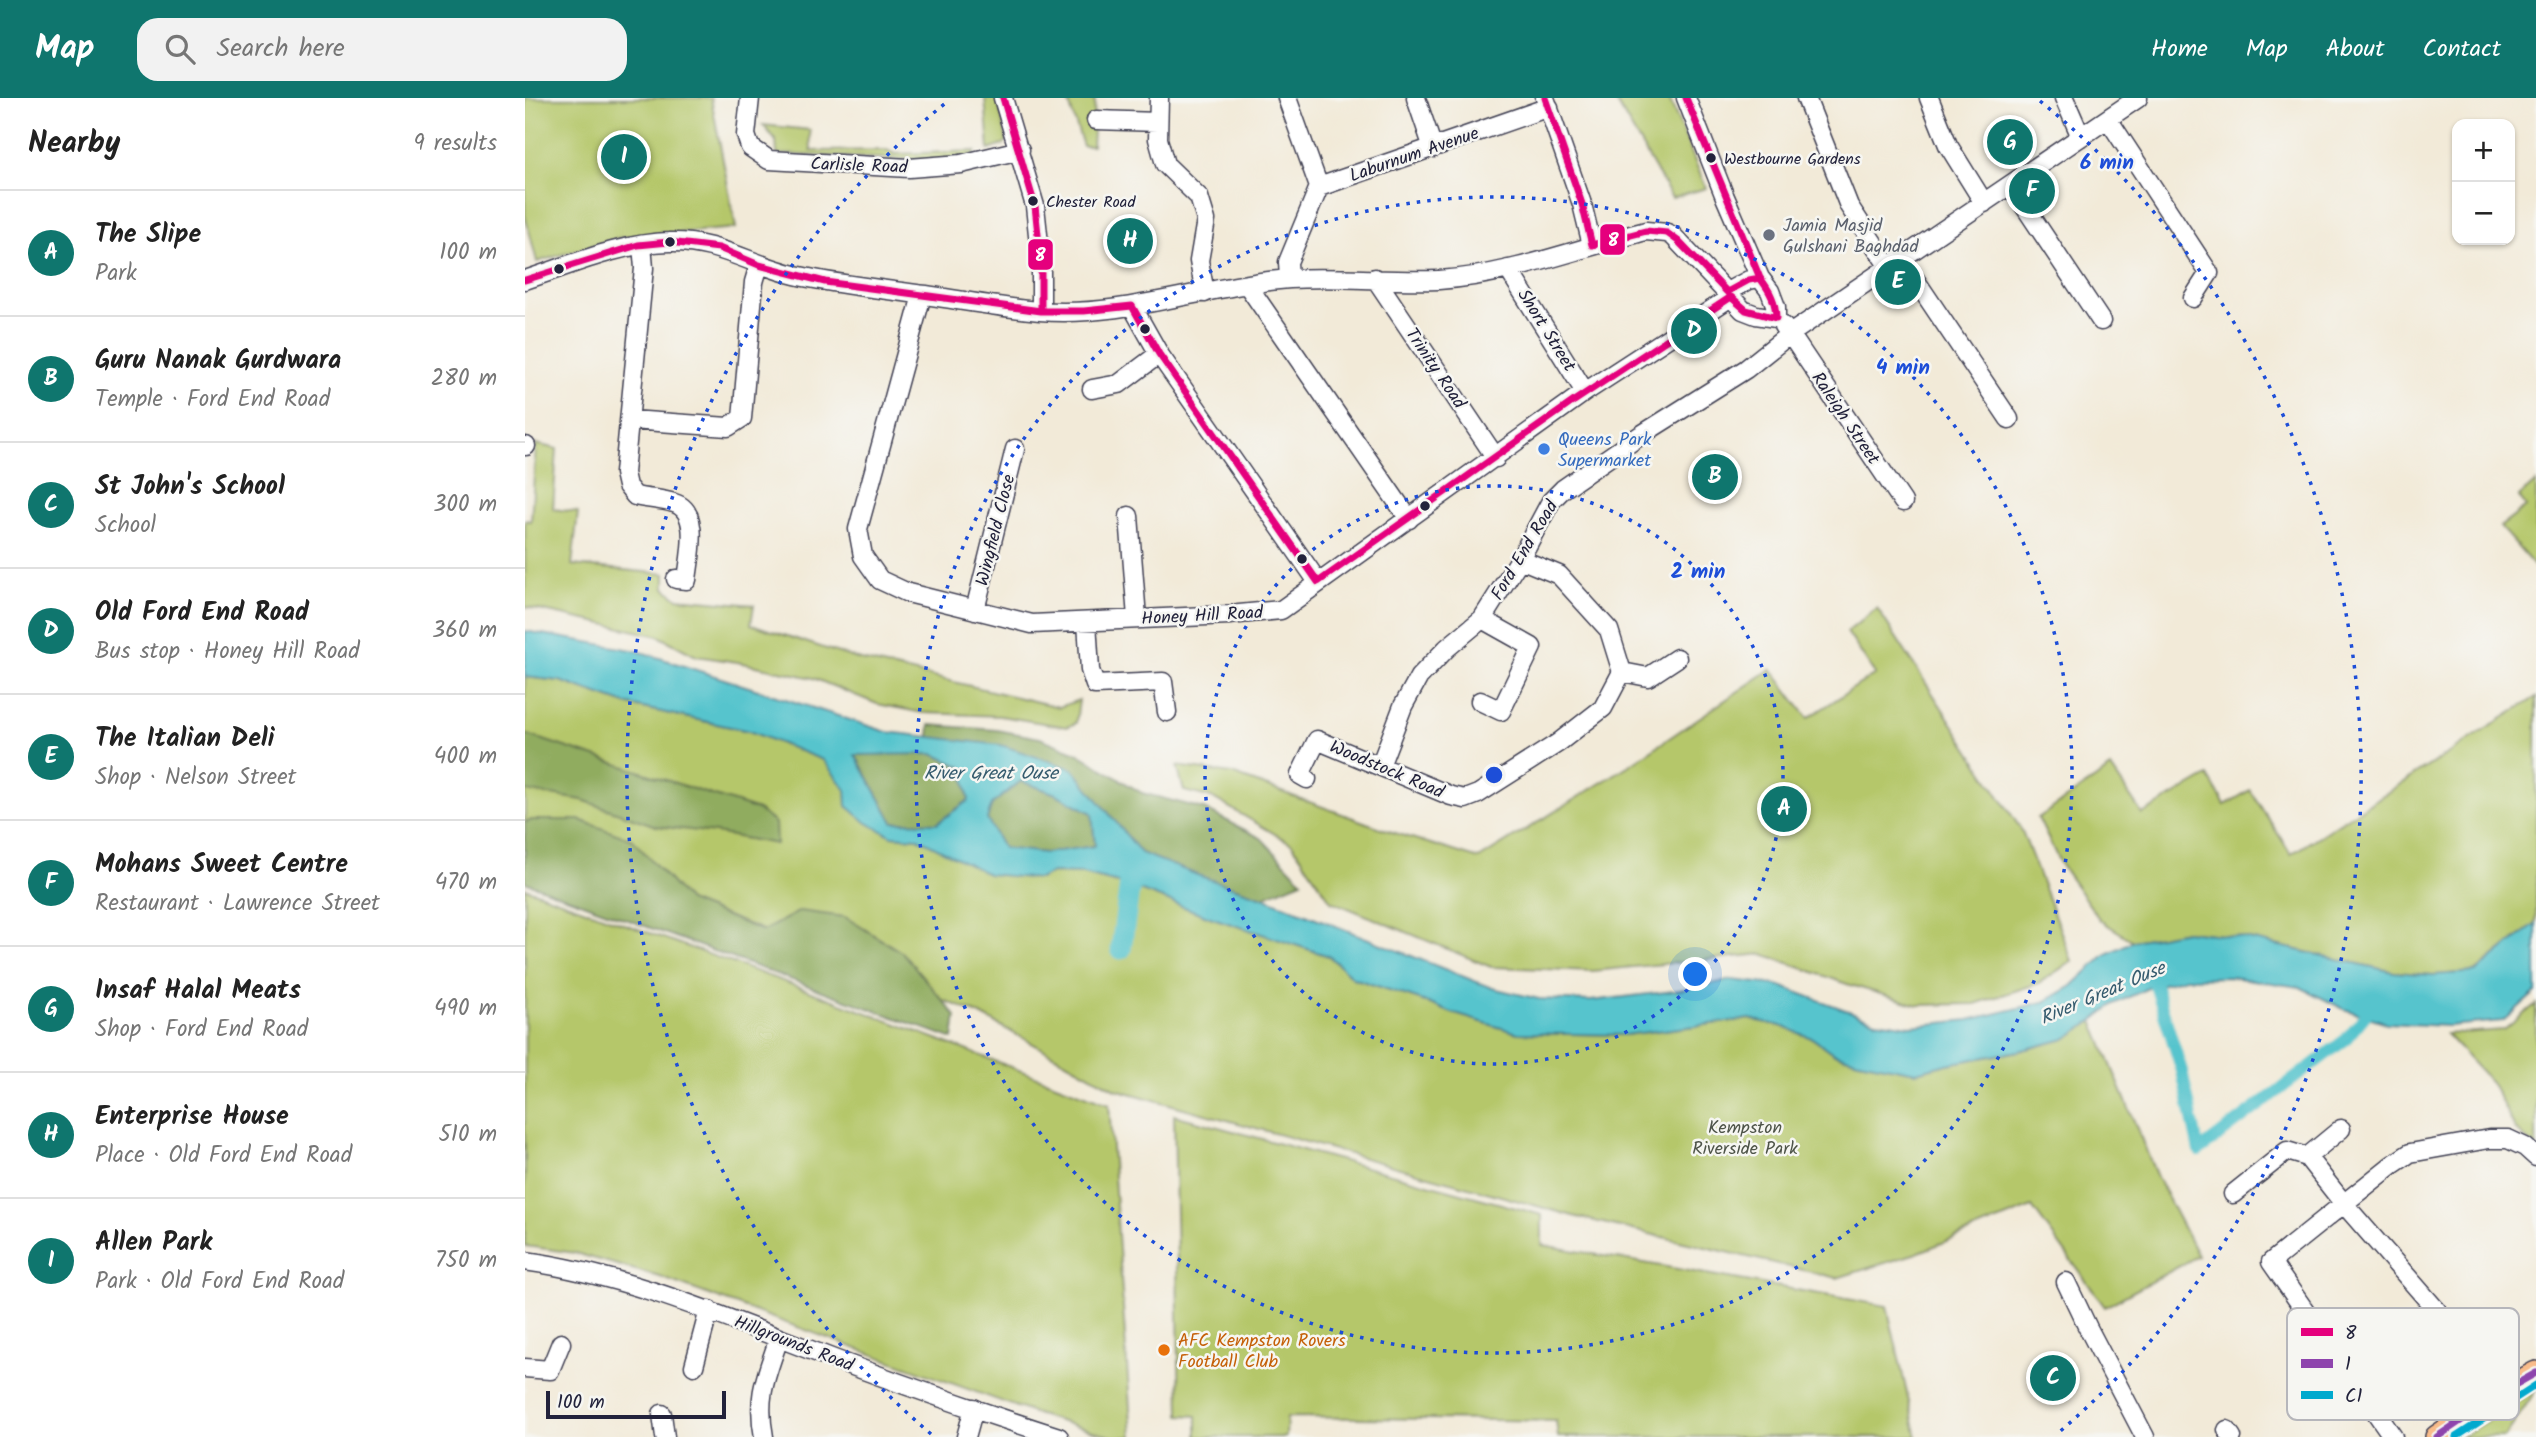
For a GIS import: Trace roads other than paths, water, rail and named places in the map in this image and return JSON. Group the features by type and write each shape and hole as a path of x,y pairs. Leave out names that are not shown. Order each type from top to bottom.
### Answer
{"main road":[{"path":"2519,1383 2536,1373"},
{"path":"2437,1437 2462,1420"}],"street":[{"name":"Carlisle Road","path":"750,98 746,135 750,147 769,160 909,167 961,164 1020,150"},
{"path":"1003,98 1035,206 1041,263 1041,312"},
{"path":"1159,98 1158,139 1165,164 1199,197 1206,220 1199,261 1205,293"},
{"path":"1287,98 1319,187 1288,262 1289,279"},
{"path":"1416,98 1433,148"},
{"path":"1686,98 1760,278 1770,291 1776,307 1776,318"},
{"path":"1806,98 1849,206 1896,263 2009,419"},
{"path":"1929,98 1948,145 1984,204"},
{"path":"2064,98 2081,136"},
{"name":"Ford End Road","path":"1380,766 1403,706 1419,677 1447,648 1482,619 1520,559 1551,501 1563,489 1641,435 1746,369 1790,334 2138,98"},
{"path":"1547,102 1582,204 1592,244"},
{"name":"Laburnum Avenue","path":"1319,187 1433,148 1547,102"},
{"path":"1096,120 1158,122"},
{"path":"2108,120 2209,273 2193,298"},
{"path":"2011,186 2102,321"},
{"path":"525,280 642,245 693,243 719,248 759,265 825,282 1041,312 1084,311 1132,306 1289,279 1440,280 1508,269 1646,231 1667,233 1678,241 1743,310 1776,318 1790,334"},
{"path":"642,245 644,268 624,473 627,486 635,496 677,503 687,512 692,524 683,584"},
{"path":"631,420 728,427 742,418 754,282 759,265"},
{"name":"Short Street","path":"1508,269 1585,392"},
{"name":"Trinity Road","path":"1375,278 1496,458"},
{"name":"Honey Hill Road","path":"922,295 858,528 863,556 880,580 908,593 1032,624 1281,610 1585,392 1749,280 1760,278"},
{"path":"1248,286 1409,519"},
{"path":"1132,306 1159,354 1318,582"},
{"name":"Raleigh Street","path":"1790,334 1903,502"},
{"path":"1093,389 1119,384 1159,354"},
{"name":"Wingfield Close","path":"975,610 1015,449"},
{"path":"1129,516 1137,618"},
{"path":"1520,559 1559,575 1609,630 1622,672 1648,677 1677,658"},
{"path":"1480,701 1501,711 1532,647 1482,619"},
{"path":"1087,622 1090,670 1095,685 1163,682 1167,712"},
{"name":"Woodstock Road","path":"1307,779 1300,775 1317,740 1451,796 1465,799 1478,794 1558,743 1603,708 1622,672"},
{"path":"2308,1157 2341,1129"},
{"path":"2303,1308 2271,1262 2410,1153 2489,1139 2508,1139 2525,1147 2536,1157"},
{"path":"2233,1194 2287,1151 2308,1157 2344,1204 2435,1308"},
{"name":"Hillgrounds Road","path":"525,1261 590,1273 709,1310 779,1338 1059,1437"},
{"path":"2066,1282 2145,1437"},
{"path":"694,1366 709,1310"},
{"path":"764,1437 760,1410 761,1394 779,1338"},
{"path":"525,1368 550,1370 561,1343"},
{"path":"966,1437 974,1408"},
{"path":"662,1415 665,1437"},
{"path":"2381,1420 2393,1437"}],"water":[{"name":"River Great Ouse","path":"525,631 638,651 887,732 1001,745 1073,769 1141,853 1263,897 1492,988 1539,999 1591,1001 1674,991 1731,980 1777,985 1876,1021 1910,1026 1969,1020 2044,1002 2072,986 2105,955 2133,941 2186,931 2240,937 2394,972 2433,975 2476,972 2536,923 2536,992 2503,1021 2448,1026 2387,1023 2344,1009 2300,987 2231,977 2185,978 2148,988 2114,1004 2065,1039 1916,1072 1833,1053 1812,1038 1781,1026 1750,1019 1625,1035 1518,1033 1353,978 1329,956 1213,918 1126,885 1083,874 1052,873 1039,879 988,874 918,838 892,836 867,823 847,806 846,790 823,760 749,731 629,705 560,681 525,677","holes":["933,754 962,767 969,800 937,823 893,822 855,755","1021,781 1056,794 1092,813 1095,846 1045,853 1003,848 987,819 992,804"]}],"waterway":[{"path":"1121,949 1132,868 1124,868"},
{"name":"River Great Ouse","path":"2151,972 2182,1071 2199,1151 2345,1040 2375,1004"}],"place":[{"name":"Insaf Halal Meats","path":"2010,142"},
{"name":"Allen Park","path":"624,157"},
{"name":"Westbourne Gardens","path":"1711,158"},
{"name":"Mohans Sweet Centre","path":"2032,191"},
{"name":"Chester Road","path":"1033,201"},
{"name":"Jamia Masjid Gulshani Baghdad","path":"1769,235"},
{"name":"Enterprise House","path":"1130,241"},
{"name":"The Italian Deli","path":"1898,282"},
{"name":"Old Ford End Road","path":"1694,331"},
{"name":"Queens Park Supermarket","path":"1544,449"},
{"name":"Guru Nanak Gurdwara","path":"1715,477"},
{"name":"The Slipe","path":"1784,809"},
{"name":"AFC Kempston Rovers Football Club","path":"1164,1350"},
{"name":"St John's School","path":"2053,1378"}],"park label":[{"name":"Kempston Riverside Park","path":"1745,1137"}]}
